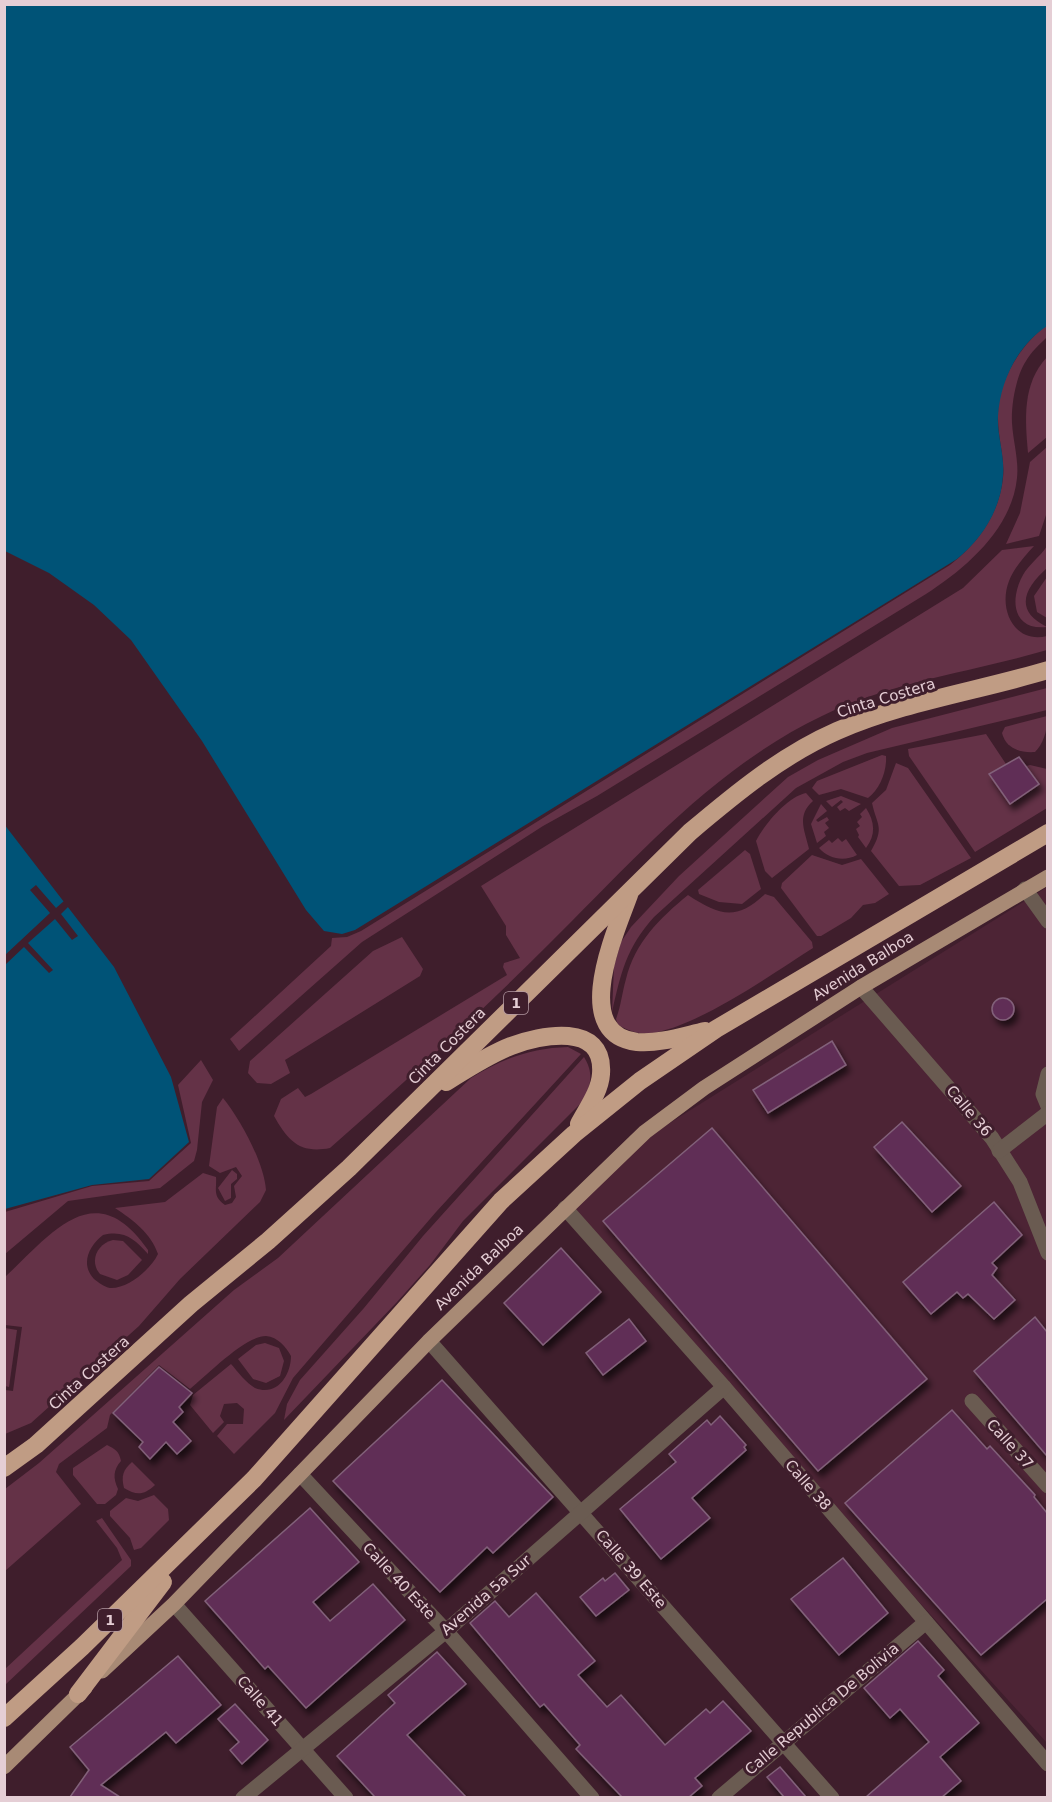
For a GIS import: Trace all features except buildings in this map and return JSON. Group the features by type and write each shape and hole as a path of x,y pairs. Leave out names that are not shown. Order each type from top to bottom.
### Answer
{"highway":[{"name":"Cinta Costera","path":"4,1468 36,1445 191,1304 268,1241 421,1097 630,890 732,796 781,762 836,732 896,710 1047,670"},
{"name":"Avenida Balboa","path":"4,1718 214,1520 283,1447 501,1201 573,1134 640,1081 716,1029 1047,833"},
{"path":"630,890 612,945 601,989 600,1010 606,1023 619,1036 635,1042 653,1042 716,1029"},
{"path":"421,1097 486,1058 511,1046 540,1037 577,1036 589,1043 597,1052 601,1075 589,1106 573,1134"},
{"path":"78,1694 214,1520"}],"main road":[{"name":"Avenida Balboa","path":"4,1767 174,1604 429,1341 654,1125 704,1088 861,987 1047,877"}],"street":[{"path":"1025,889 1047,921"},
{"name":"Calle 36","path":"861,987 992,1137 1020,1182 1047,1253"},
{"path":"1047,1074 1043,1094 1047,1106"},
{"path":"999,1151 1047,1113"},
{"name":"Calle 38","path":"565,1208 724,1387 1047,1764"},
{"name":"Calle 39 Este","path":"429,1341 832,1797"},
{"name":"Avenida 5a Sur","path":"243,1797 446,1631 724,1387"},
{"name":"Calle 37","path":"972,1401 1047,1486"},
{"name":"Calle 40 Este","path":"300,1474 446,1631 592,1797"},
{"name":"Calle 41","path":"174,1604 346,1797"},
{"name":"Calle Republica De Bolivia","path":"719,1797 926,1622"}],"shaded area":[{"path":"1047,325 1047,337 1026,361 1019,374 1015,391 1012,423 1017,457 1017,478 1013,497 996,531 971,560 926,594 597,796 543,826 362,942 239,1051 230,1039 331,946 332,938 347,937 361,931 950,565 978,538 997,504 1003,478 998,426 998,405 1001,392 1019,354"},
{"path":"1047,357 1047,437 1028,453 1026,415 1029,390 1039,367"},
{"path":"1047,447 1047,512 1039,536 1006,544 1020,513 1030,462"},
{"path":"1034,546 1011,576 1006,592 1007,613 1011,622 1026,635 1047,636 1047,650 877,694 822,716 782,737 745,762 676,818 495,997 330,1148 303,1147 296,1144 284,1132 274,1116 281,1099 298,1088 305,1097 311,1094 507,975 503,967 504,963 520,958 506,935 506,926 481,886 963,588 1002,550"},
{"path":"1047,546 1047,568 1033,583 1026,599 1026,606 1030,613 1047,627 1036,627 1021,619 1015,603 1016,594 1025,571"},
{"path":"1047,577 1047,618 1037,612 1034,596"},
{"path":"1047,688 1047,710 867,753 843,762 796,788 654,917 631,950 618,985 612,1012 614,966 621,942 631,927 679,876 788,777 818,760 892,728"},
{"path":"1047,716 1045,735 1035,752 1015,749 1004,738 1002,733 1005,727"},
{"path":"986,734 1010,770 1030,765 1047,769 1047,808 975,852 909,756 908,749"},
{"path":"882,755 886,756 884,774 876,790 868,798 841,789 819,795 812,788 817,781"},
{"path":"896,763 908,768 971,858 920,885 899,886 871,851 879,831 872,803 886,790"},
{"path":"806,793 813,801 803,818 809,849 772,878 765,871 756,841 777,812 791,800"},
{"path":"841,796 861,804 849,811 845,808 840,811 837,807 843,802 841,800 832,807 826,801"},
{"path":"821,804 827,811 816,820 818,822 827,817 829,820 825,823 829,828 824,832 826,836 817,843 811,824"},
{"path":"866,808 871,818 873,833 866,848 858,837 856,829 860,826 857,822 862,817 860,814"},
{"path":"838,838 842,842 846,839 857,855 837,858 827,855 819,848 829,840 832,843"},
{"path":"745,850 750,854 761,889 742,904 719,902 699,894 698,890"},
{"path":"812,855 842,865 861,859 889,894 875,903 863,905 851,918 821,936 817,936 781,888 782,883"},
{"path":"1047,887 1047,1743 565,1208 649,1136"},
{"path":"765,894 774,897 812,942 813,948 737,996 676,1027 648,1034 618,1025 616,1019 626,979 642,942 658,922 688,895 709,908 736,912 755,903"},
{"path":"402,937 423,969 420,976 285,1060 290,1073 271,1084 257,1083 248,1073 250,1061 373,951"},
{"path":"568,1047 581,1054 436,1212 293,1378 275,1413 234,1454 217,1436 227,1424 243,1424 244,1409 237,1403 224,1404 220,1416 224,1422 213,1433 190,1405 193,1395 231,1364 255,1388 263,1390 276,1387 285,1377 291,1356 287,1349 274,1338 266,1336 248,1342 190,1389 159,1365 110,1415 107,1428 59,1464 56,1472 81,1504 5,1571 5,1489 39,1463 234,1290 278,1258 471,1078 494,1065 529,1052"},
{"path":"584,1057 589,1068 590,1079 583,1101 463,1221 430,1265 397,1302 284,1420 287,1404 300,1380 364,1308 423,1236"},
{"path":"201,1060 213,1080 202,1102 194,1161 160,1188 68,1201 5,1254 5,1212 92,1186 149,1181 191,1143 178,1085"},
{"path":"223,1098 244,1129 261,1167 266,1190 260,1202 180,1279 139,1326 31,1423 5,1434 5,1390 13,1391 22,1327 5,1325 5,1277 56,1229 74,1218 92,1213 110,1216 129,1227 148,1250 148,1254 133,1240 117,1234 103,1235 94,1244 87,1261 94,1279 110,1288 124,1285 144,1272 158,1254 146,1233 115,1208 165,1202 203,1173 216,1177 218,1199 225,1205 232,1203 236,1197 234,1186 242,1176 236,1167 220,1173 209,1166 217,1107"},
{"path":"232,1170 237,1174 237,1179 231,1184 231,1198 225,1201 218,1188"},
{"path":"113,1240 123,1241 142,1260 128,1275 117,1280 100,1274 95,1264 99,1249"},
{"path":"5,1328 17,1330 9,1387 5,1386"},
{"path":"265,1343 279,1348 284,1361 280,1376 266,1383 253,1379 238,1359 256,1345"},
{"path":"107,1445 116,1451 121,1461 115,1474 118,1489 116,1495 105,1504 97,1504 73,1475 73,1468"},
{"path":"132,1462 155,1485 147,1491 137,1493 124,1488 124,1474"},
{"path":"154,1495 168,1509 169,1520 141,1548 134,1550 130,1538 110,1516 110,1511 126,1498 138,1501"},
{"path":"102,1518 131,1560 131,1566 5,1685 5,1669 122,1560 117,1548 96,1521"}],"water":[{"path":"4,5 1047,5 1047,326 1027,343 1019,354 1002,390 998,424 1003,476 998,500 989,522 982,533 957,559 355,930 342,934 324,931 306,910 202,741 131,640 94,605 49,573 5,551"},
{"path":"4,824 114,967 171,1077 189,1142 149,1179 92,1185 5,1209"}],"pier":[{"path":"36,885 56,908 64,901 69,906 61,914 78,936 72,940 55,919 28,943 53,970 49,973 24,947 5,965 5,955 50,913 30,890"}]}
